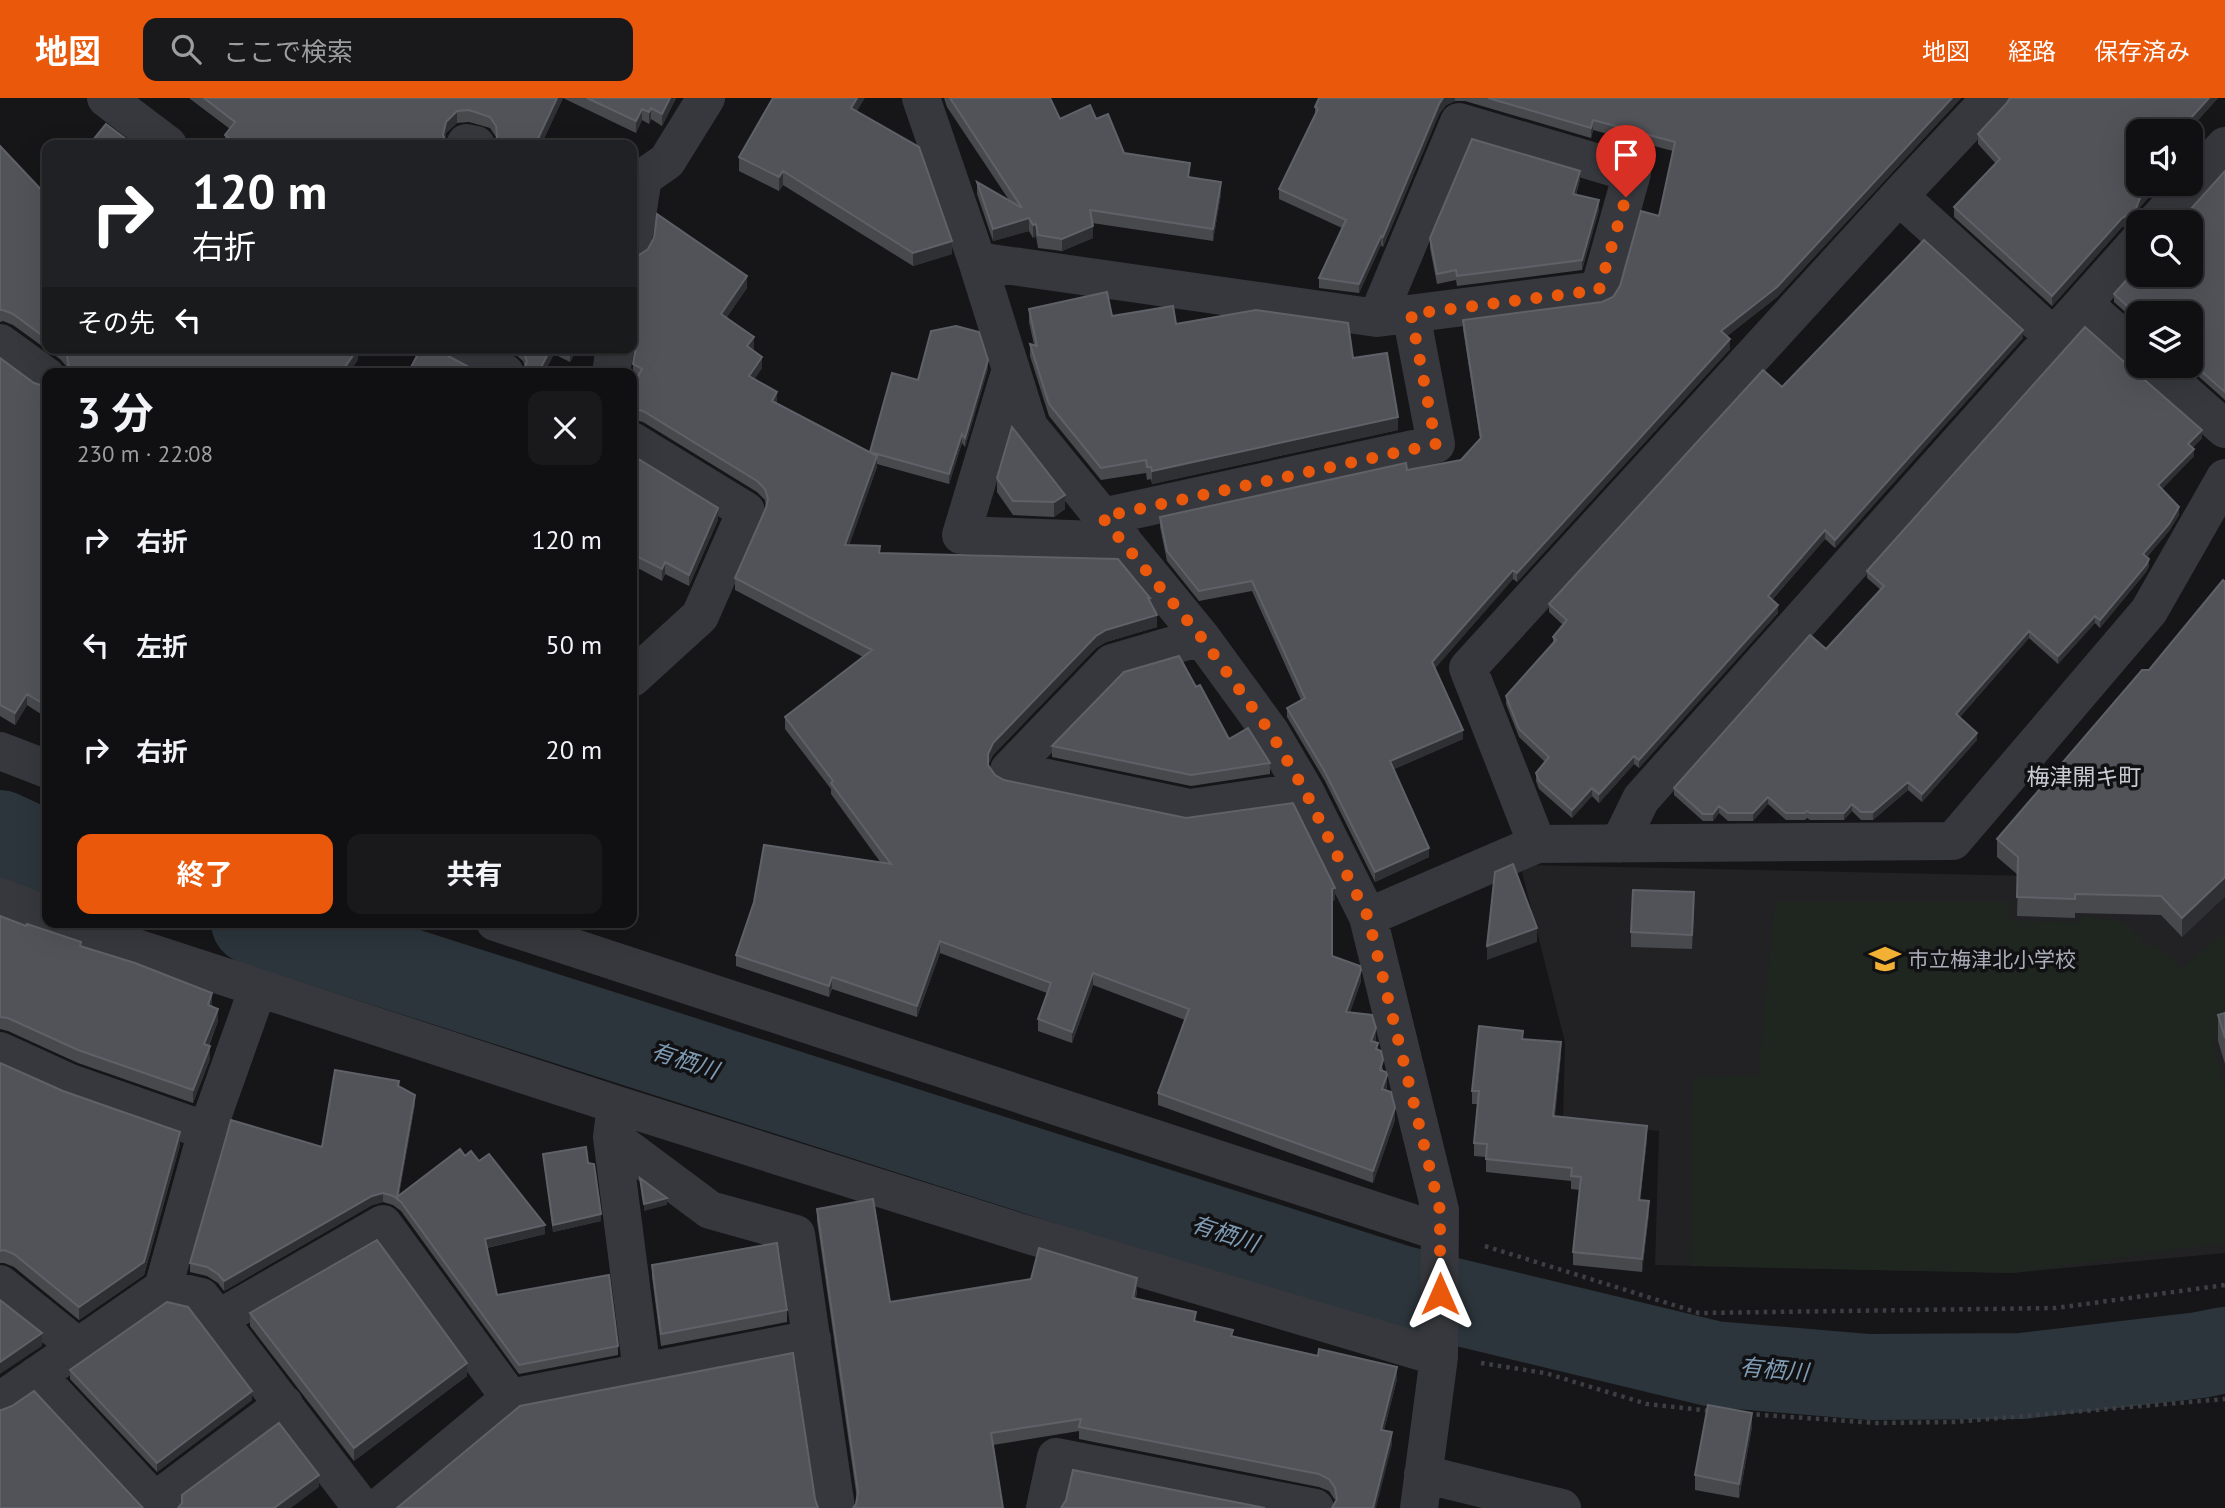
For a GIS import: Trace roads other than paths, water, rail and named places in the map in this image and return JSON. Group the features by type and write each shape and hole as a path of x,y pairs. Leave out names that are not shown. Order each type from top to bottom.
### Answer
{"street":[{"path":"106,98 161,140"},
{"path":"637,176 667,161 706,98"},
{"path":"921,98 977,261 1029,427 1201,637 1271,733 1305,791 1368,917 1440,1210 1439,1348 1421,1491 1562,1508"},
{"path":"1537,844 1468,668 1991,98"},
{"path":"977,261 1394,316 1599,290 1632,173 1459,122 1394,316 1436,444 1113,529 961,535 1010,369"},
{"path":"2168,210 2225,146"},
{"path":"1899,196 2054,337"},
{"path":"1619,844 1641,799 2126,256"},
{"path":"2084,304 2126,341"},
{"path":"0,343 42,373"},
{"path":"469,354 496,368"},
{"path":"2168,378 2225,429"},
{"path":"637,444 746,511 701,616 637,674"},
{"path":"1368,917 1537,844 1953,841 2149,611 2225,478"},
{"path":"1201,637 1112,663 1009,770 1189,808 1305,791"},
{"path":"0,751 42,767"},
{"path":"0,897 42,913"},
{"path":"82,928 258,988 615,1121 1439,1348"},
{"path":"520,928 1440,1241"},
{"path":"0,1401 163,1288 207,1131 258,988"},
{"path":"0,1052 71,1083 207,1131"},
{"path":"615,1121 710,1210 796,1234 836,1508"},
{"path":"615,1121 642,1371"},
{"path":"218,1319 383,1224 510,1398"},
{"path":"0,1284 77,1346"},
{"path":"163,1288 201,1297 362,1508"},
{"path":"378,1508 510,1398 812,1339"},
{"path":"37,1375 158,1504 284,1404"},
{"path":"1045,1508 1056,1457 1315,1508"}],"waterway":[{"name":"有栖川","path":"0,833 42,853"},
{"name":"有栖川","path":"273,928 1399,1288 1714,1364 1869,1377 2022,1376 2225,1350"}],"place":[{"name":"市立梅津北小学校","path":"1885,959"}],"district":[{"name":"梅津開キ町","path":"2084,776"}]}
